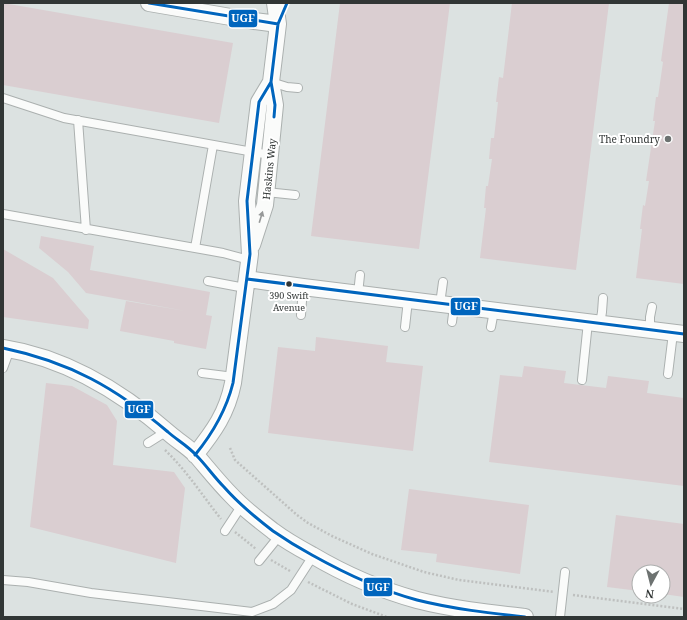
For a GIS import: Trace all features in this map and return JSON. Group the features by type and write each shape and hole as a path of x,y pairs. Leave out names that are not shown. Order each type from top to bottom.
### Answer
{"street":[{"path":"149,3 278,24"},
{"name":"Haskins Way","path":"249,257 265,205 275,105 271,82 278,24 275,3"},
{"name":"Haskins Way","path":"278,24 287,3"},
{"name":"Haskins Way","path":"195,454 210,436 225,412 230,397 234,377 249,257 247,201 259,102 271,82"},
{"path":"246,283 303,287 678,333"},
{"path":"6,348 55,362 98,381 135,405 156,438 195,454 232,497 280,535 313,556 344,572 391,592 456,613 525,617"}],"lane":[{"path":"271,82 287,87 298,88"},
{"path":"3,98 64,118 270,155"},
{"path":"78,120 86,230"},
{"path":"195,248 213,145"},
{"path":"266,192 295,195"},
{"path":"3,214 86,230 249,257"},
{"path":"358,294 360,275"},
{"path":"208,281 246,283"},
{"path":"443,282 452,322"},
{"path":"300,315 303,287"},
{"path":"582,380 594,323 602,312 603,298"},
{"path":"405,327 408,300"},
{"path":"650,330 652,307"},
{"path":"491,327 494,311"},
{"path":"668,374 678,333"},
{"path":"3,368 6,348"},
{"path":"202,373 234,377"},
{"path":"225,531 242,505"},
{"path":"259,561 280,535"},
{"path":"3,580 28,582 99,594 252,612 273,604 291,590 313,556"},
{"path":"560,617 564,594 565,572"}],"path":[{"path":"156,438 167,452"},
{"path":"230,448 235,460 308,523 332,536 405,567 452,578 684,609"},
{"path":"308,582 352,604 387,617"}],"building":[{"path":"3,3 233,43 219,123 3,85"},
{"path":"340,3 450,3 419,249 311,236"},
{"path":"512,3 609,3 576,270 480,258 486,208 484,208 486,186 488,186 492,159 489,159 491,138 494,138 499,77 503,78"},
{"name":"The Foundry","path":"669,3 684,3 684,284 636,278 642,229 640,229 643,205 645,206 649,181 646,181 655,121 653,121 656,97 658,97 663,62 661,61"},
{"path":"41,236 94,246 90,270 210,292 206,315 212,316 206,349 174,343 174,341 120,331 126,301 186,311 86,293 68,272 39,248"},
{"path":"3,249 53,278 89,320 88,329 3,317"},
{"path":"316,337 388,346 386,362 423,366 413,451 268,433 278,347 315,351"},
{"path":"524,366 566,371 564,383 606,388 608,376 649,381 647,393 684,398 684,486 489,462 500,375 522,377"},
{"path":"46,383 72,386 107,405 117,421 113,465 174,472 185,488 176,563 30,527"},
{"path":"409,489 529,505 520,574 436,562 437,554 401,550"},
{"path":"616,515 684,524 684,597 671,595 671,564 631,564 631,590 607,587"}],"transit line":[{"name":"UGF","path":"149,3 278,24"},
{"name":"UGF","path":"274,117 275,105 271,82 278,24 287,3"},
{"name":"UGF","path":"195,455 208,438 223,412 233,383 250,254 247,201 259,102 271,82"},
{"name":"UGF","path":"247,279 684,334"},
{"name":"UGF","path":"3,348 50,361 71,369 130,402 193,452 230,493 260,521 292,544 338,569 363,581 417,600 458,608 525,617"}],"place":[{"name":"The Foundry","path":"668,139"},
{"name":"390 Swift Avenue","path":"289,284"}]}
